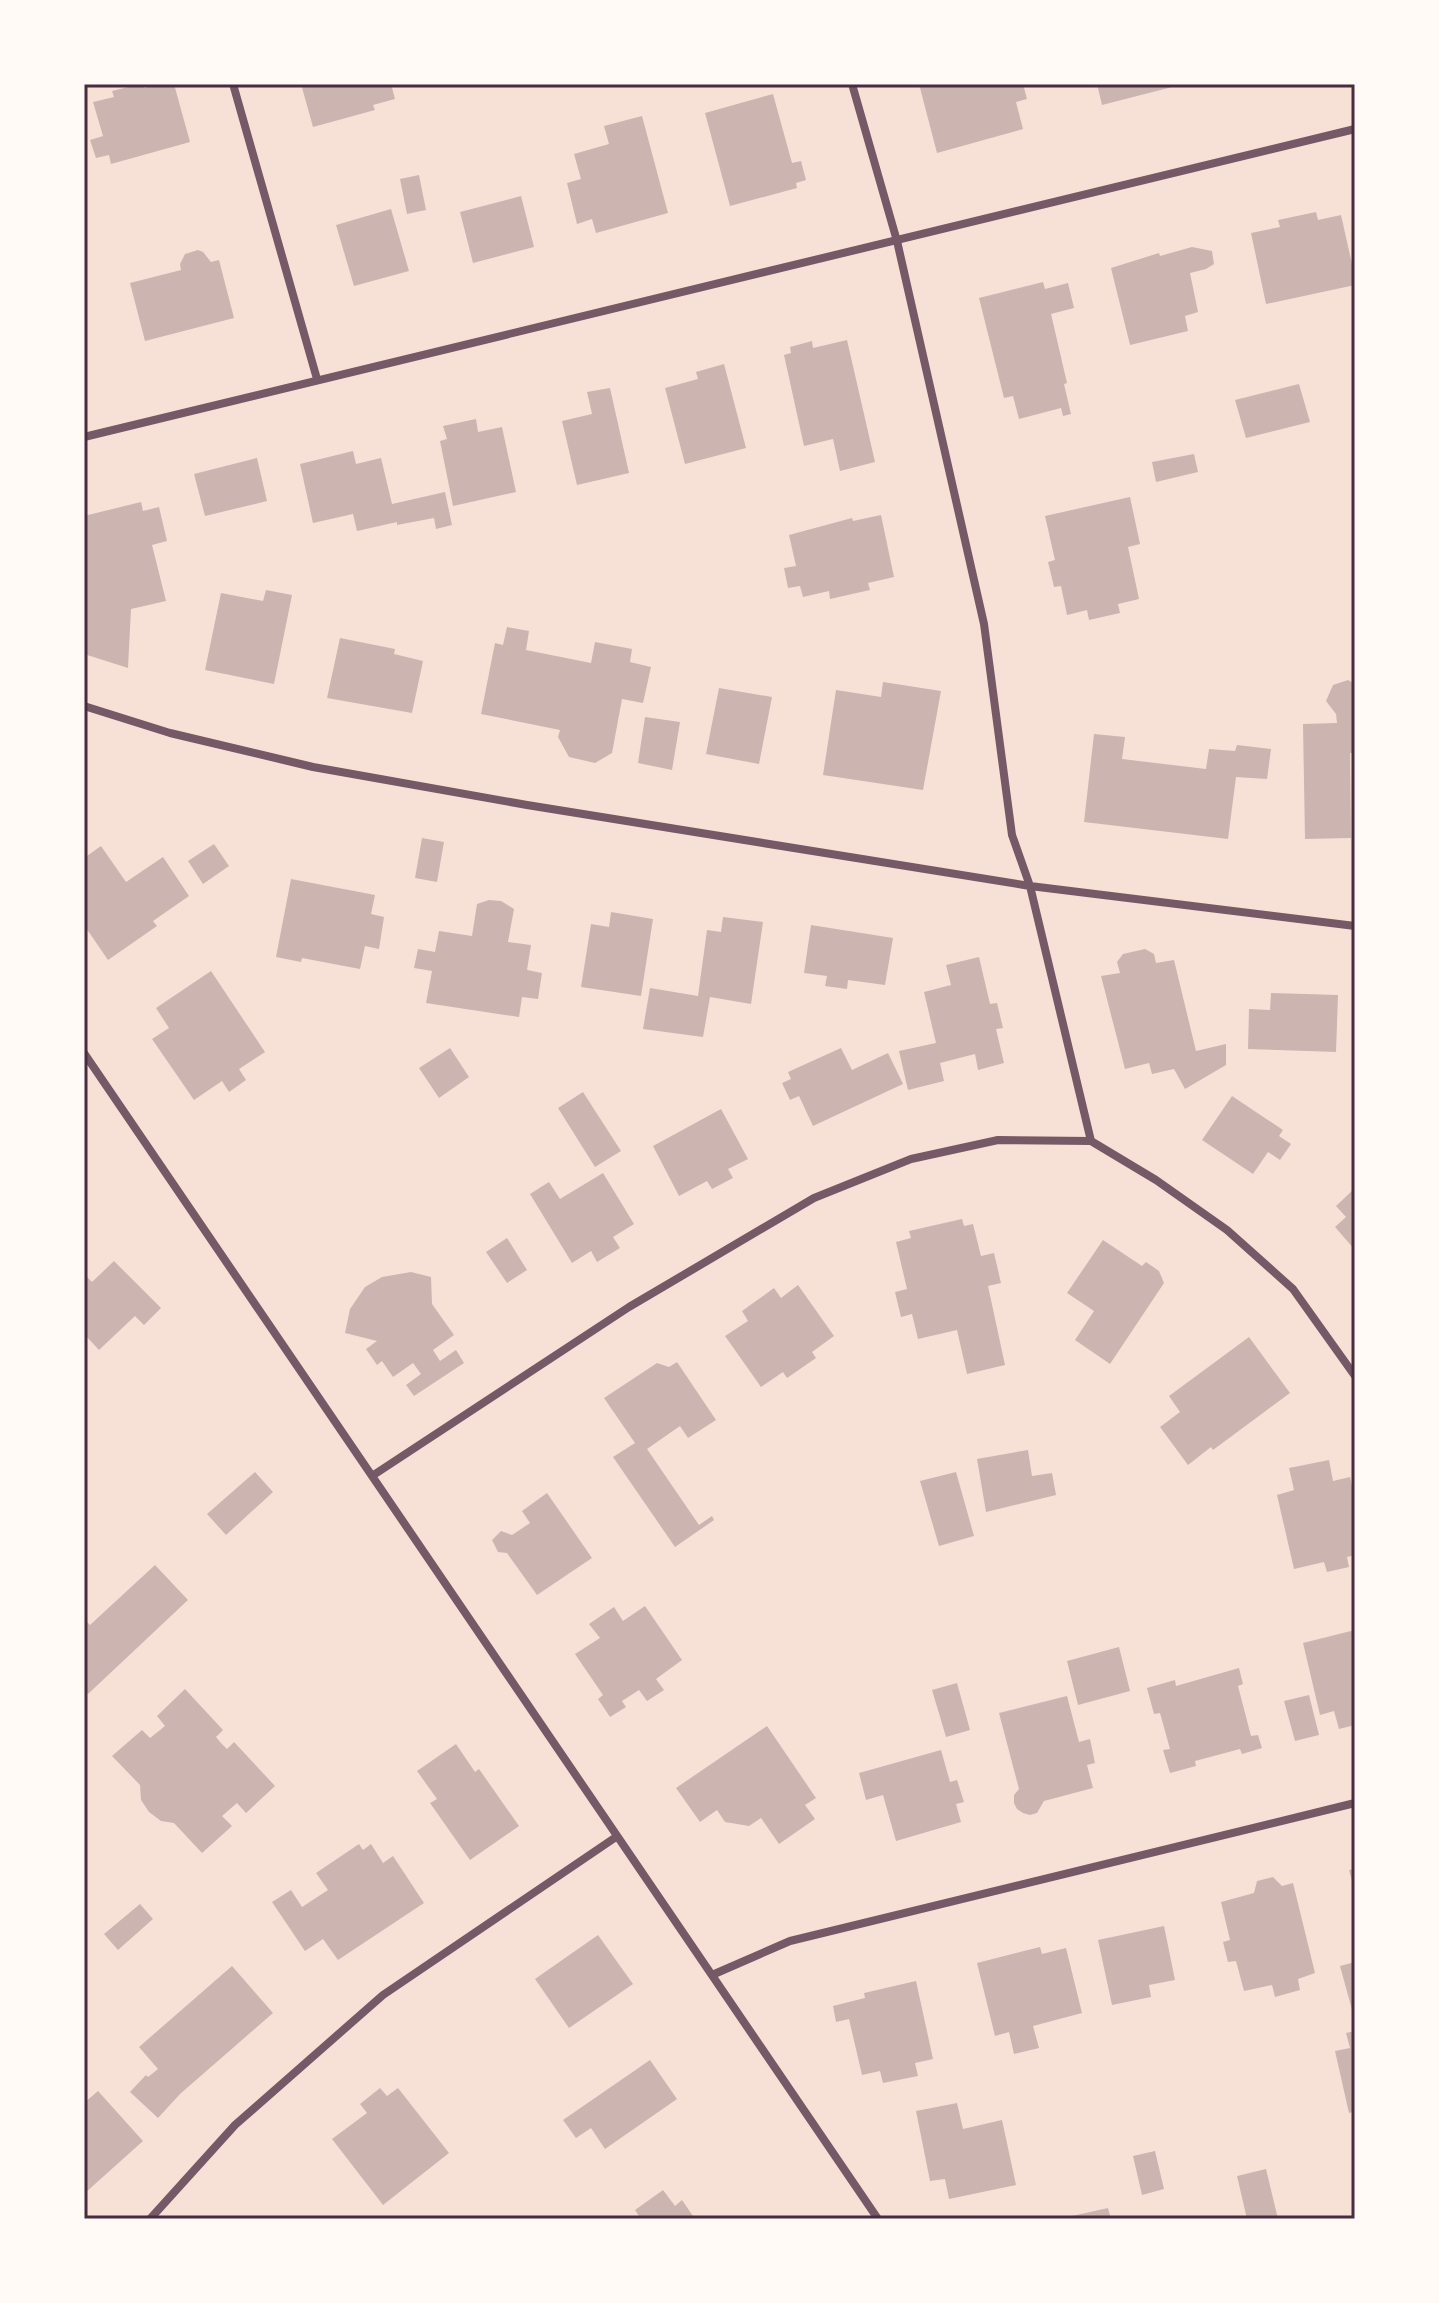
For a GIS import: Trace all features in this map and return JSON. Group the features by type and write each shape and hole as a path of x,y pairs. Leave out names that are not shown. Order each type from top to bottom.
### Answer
{"street":[{"path":"233,84 317,379"},
{"path":"852,84 897,241 984,624 1012,835 1030,886 1091,1141"},
{"path":"84,437 1355,129"},
{"path":"84,706 170,733 313,767 527,805 1030,886 1355,926"},
{"path":"84,1053 878,2219"},
{"path":"372,1476 629,1307 814,1198 911,1159 998,1140 1091,1141 1156,1180 1227,1230 1293,1289 1355,1376"},
{"path":"712,1975 790,1941 1355,1803"},
{"path":"150,2219 235,2125 383,1995 616,1837"}],"building":[{"path":"140,84 144,88 174,84 190,142 111,164 109,155 96,158 90,140 103,136 93,102 114,97 112,91"},
{"path":"301,84 391,84 395,99 373,105 375,110 313,127"},
{"path":"919,84 1023,84 1027,99 1016,102 1023,129 937,153"},
{"path":"1097,84 1180,84 1180,85 1102,105"},
{"path":"773,94 792,163 801,161 806,180 796,183 797,188 730,206 705,113"},
{"path":"642,116 668,213 596,233 592,219 577,224 567,183 581,179 574,154 609,144 604,126"},
{"path":"419,175 426,210 407,214 400,179"},
{"path":"521,196 534,247 473,263 460,212"},
{"path":"391,209 409,271 354,286 336,225"},
{"path":"1316,212 1318,220 1341,215 1352,264 1355,263 1355,285 1266,304 1251,233 1280,227 1278,220"},
{"path":"1192,247 1212,251 1214,264 1190,273 1198,312 1185,316 1188,331 1130,345 1111,268 1159,253 1160,256"},
{"path":"198,250 211,262 219,260 234,318 145,341 130,283 181,270 180,264 185,254"},
{"path":"1043,282 1045,289 1068,283 1074,308 1051,314 1071,414 1063,416 1061,408 1019,419 1013,396 1004,398 979,298"},
{"path":"847,340 875,462 840,471 833,439 804,446 784,355 791,353 790,347 812,341 813,348"},
{"path":"724,364 746,448 685,464 665,388 698,379 696,372"},
{"path":"1299,384 1310,422 1246,438 1235,400"},
{"path":"610,388 629,473 577,485 562,421 592,414 587,392"},
{"path":"476,419 478,432 502,427 516,492 453,506 440,441 447,439 443,426"},
{"path":"353,451 356,464 381,458 392,504 445,492 452,525 436,529 434,518 357,531 353,514 313,523 300,464"},
{"path":"1194,454 1198,472 1156,482 1152,462"},
{"path":"257,458 267,501 205,516 194,474"},
{"path":"1130,497 1140,544 1128,547 1139,599 1118,604 1120,613 1089,620 1087,610 1067,615 1061,586 1054,587 1048,562 1055,560 1045,516"},
{"path":"141,502 143,511 159,507 167,541 152,545 166,601 131,609 128,668 84,654 84,516"},
{"path":"881,515 894,577 868,583 870,590 830,599 829,591 803,597 800,586 788,588 784,568 796,566 789,535 852,518 853,521"},
{"path":"266,590 292,595 274,684 205,670 221,593 263,601"},
{"path":"507,627 529,631 526,650 591,663 595,642 632,649 630,662 651,667 643,703 622,699 612,753 595,763 569,757 558,737 560,730 481,714 495,643 503,645"},
{"path":"340,638 395,649 394,654 423,661 412,713 327,698"},
{"path":"1348,680 1355,684 1355,753 1350,753 1351,838 1305,839 1303,724 1337,723 1336,714 1326,701 1333,685"},
{"path":"883,682 941,691 923,790 823,775 836,690 881,697"},
{"path":"719,688 772,697 759,764 706,754"},
{"path":"645,717 680,722 672,770 638,763"},
{"path":"1094,734 1125,737 1122,759 1206,769 1209,749 1235,751 1237,745 1271,749 1267,779 1236,777 1228,839 1084,822"},
{"path":"422,838 444,842 437,882 415,878"},
{"path":"214,844 229,866 203,884 188,861"},
{"path":"101,846 126,882 163,857 189,896 153,921 157,926 108,960 84,925 84,858"},
{"path":"291,879 375,895 371,914 384,917 379,949 365,946 360,969 302,958 301,962 276,957"},
{"path":"489,900 501,901 514,909 508,942 531,945 527,970 542,973 538,999 522,997 519,1017 426,1003 432,971 414,968 418,949 435,952 439,931 472,936 477,904"},
{"path":"611,912 653,919 641,996 581,987 591,924 609,927"},
{"path":"723,917 763,922 751,1004 710,997 703,1037 643,1029 650,988 698,996 707,930 721,932"},
{"path":"811,925 893,938 885,985 848,980 847,989 825,986 827,976 804,973"},
{"path":"1145,949 1154,954 1156,963 1174,960 1196,1051 1226,1044 1226,1065 1185,1089 1174,1069 1152,1074 1149,1063 1125,1069 1101,976 1120,973 1117,962 1123,954"},
{"path":"979,957 990,1004 997,1003 1003,1028 996,1029 1004,1063 978,1070 975,1054 940,1063 944,1081 908,1090 899,1051 936,1043 924,992 951,985 946,965"},
{"path":"211,971 265,1052 239,1069 246,1080 229,1092 222,1081 194,1100 152,1039 169,1028 156,1008"},
{"path":"1271,993 1338,995 1336,1052 1248,1049 1249,1009 1270,1010"},
{"path":"450,1048 469,1077 439,1098 419,1068"},
{"path":"841,1048 852,1070 888,1053 903,1084 813,1126 799,1096 790,1100 782,1083 791,1079 788,1072"},
{"path":"583,1092 621,1151 595,1167 558,1108"},
{"path":"1232,1096 1283,1130 1279,1136 1291,1144 1280,1160 1268,1152 1253,1174 1202,1140"},
{"path":"721,1109 748,1159 728,1169 733,1178 712,1189 707,1181 679,1196 653,1146"},
{"path":"603,1173 634,1224 613,1237 620,1248 597,1262 591,1251 572,1263 530,1194 549,1182 560,1199"},
{"path":"1355,1188 1355,1250 1335,1227 1346,1217 1336,1206"},
{"path":"962,1219 964,1226 973,1224 981,1256 994,1253 1001,1283 988,1286 1005,1365 967,1374 957,1330 918,1339 912,1314 901,1317 895,1292 907,1289 896,1242 911,1238 909,1231"},
{"path":"507,1238 527,1270 507,1283 486,1252"},
{"path":"1103,1240 1142,1266 1146,1262 1159,1271 1164,1283 1110,1364 1075,1340 1094,1311 1067,1293"},
{"path":"114,1261 161,1308 144,1325 135,1316 99,1350 84,1334 84,1274 92,1282"},
{"path":"411,1272 431,1277 432,1304 454,1335 433,1350 440,1361 456,1350 464,1363 414,1396 406,1385 421,1374 413,1363 393,1377 382,1361 377,1365 366,1349 377,1341 345,1333 350,1309 365,1287 382,1277"},
{"path":"798,1285 834,1336 812,1352 816,1358 787,1378 783,1372 761,1387 725,1336 748,1321 742,1311 774,1288 781,1298"},
{"path":"1249,1337 1290,1393 1188,1465 1160,1427 1180,1412 1169,1396"},
{"path":"677,1362 716,1420 688,1438 680,1426 647,1449 699,1525 712,1516 714,1520 675,1547 613,1457 635,1443 604,1398 657,1363 669,1367"},
{"path":"1028,1450 1032,1476 1052,1473 1056,1495 986,1512 977,1459"},
{"path":"1329,1460 1333,1481 1350,1477 1355,1499 1355,1555 1347,1557 1349,1567 1327,1572 1324,1562 1294,1569 1277,1495 1294,1490 1289,1468"},
{"path":"255,1472 273,1492 226,1535 207,1514"},
{"path":"956,1472 974,1536 939,1546 920,1481"},
{"path":"547,1493 592,1558 537,1595 507,1553 498,1552 492,1540 501,1531 512,1535 530,1523 522,1511"},
{"path":"155,1565 188,1600 88,1694 84,1689 84,1619 90,1625"},
{"path":"645,1606 682,1660 656,1679 664,1690 647,1701 639,1690 622,1701 626,1707 610,1717 598,1699 603,1695 575,1654 600,1638 589,1624 614,1607 623,1621"},
{"path":"1355,1630 1355,1725 1339,1729 1334,1711 1320,1715 1303,1643"},
{"path":"1119,1647 1130,1691 1078,1705 1067,1661"},
{"path":"1239,1668 1243,1684 1238,1686 1251,1736 1258,1735 1262,1748 1242,1754 1240,1749 1195,1761 1196,1766 1170,1773 1163,1750 1170,1749 1160,1713 1154,1714 1147,1688 1175,1680 1176,1686"},
{"path":"957,1683 970,1730 946,1737 932,1690"},
{"path":"185,1689 223,1730 216,1737 221,1743 227,1749 234,1742 275,1786 246,1813 237,1803 222,1816 232,1826 202,1853 174,1823 161,1821 149,1812 141,1800 140,1785 112,1756 142,1730 150,1738 165,1726 157,1716"},
{"path":"1309,1695 1319,1735 1295,1741 1284,1701"},
{"path":"1067,1696 1079,1742 1090,1739 1095,1763 1087,1765 1093,1788 1044,1801 1037,1813 1023,1813 1014,1803 1014,1795 1019,1789 999,1713"},
{"path":"767,1726 816,1798 805,1805 815,1819 779,1844 761,1818 749,1826 725,1822 717,1810 700,1822 676,1788"},
{"path":"456,1744 475,1772 479,1769 519,1826 470,1860 430,1803 437,1799 417,1771"},
{"path":"941,1750 950,1782 957,1780 964,1802 956,1804 961,1822 896,1841 883,1795 866,1800 859,1773"},
{"path":"359,1844 363,1850 371,1844 383,1863 393,1856 424,1903 338,1960 323,1939 305,1951 272,1902 291,1890 302,1907 328,1890 316,1873"},
{"path":"1355,1869 1355,1888 1354,1888 1349,1870"},
{"path":"1273,1877 1282,1886 1293,1883 1315,1973 1298,1979 1300,1990 1275,1997 1272,1985 1244,1991 1236,1961 1228,1962 1223,1942 1230,1940 1221,1902 1254,1893 1257,1881"},
{"path":"140,1904 153,1919 118,1950 104,1934"},
{"path":"1164,1926 1175,1980 1149,1985 1151,1997 1112,2005 1098,1940"},
{"path":"598,1935 633,1984 569,2028 535,1979"},
{"path":"1040,1947 1042,1954 1066,1948 1082,2013 1033,2026 1039,2048 1014,2054 1009,2032 995,2036 977,1963"},
{"path":"1355,1962 1355,2017 1354,2017 1340,1966"},
{"path":"232,1966 273,2013 180,2094 158,2118 130,2092 146,2075 148,2077 158,2069 139,2047"},
{"path":"916,1981 933,2059 915,2063 918,2076 883,2083 880,2071 862,2075 849,2019 836,2022 833,2006 865,1998 864,1993"},
{"path":"1355,2031 1355,2111 1349,2113 1335,2051 1350,2048 1346,2033"},
{"path":"650,2060 677,2099 605,2149 591,2128 576,2138 563,2120"},
{"path":"380,2088 387,2096 398,2088 449,2153 383,2205 332,2139 367,2113 360,2104"},
{"path":"98,2091 143,2141 85,2193 84,2103"},
{"path":"957,2103 963,2129 1002,2120 1016,2185 949,2199 945,2179 930,2181 916,2111"},
{"path":"1155,2151 1164,2189 1142,2195 1133,2156"},
{"path":"1266,2169 1278,2219 1247,2219 1237,2176"},
{"path":"663,2190 675,2206 682,2200 695,2219 641,2219 635,2210"},
{"path":"1108,2208 1111,2219 1063,2219 1063,2218"}]}
